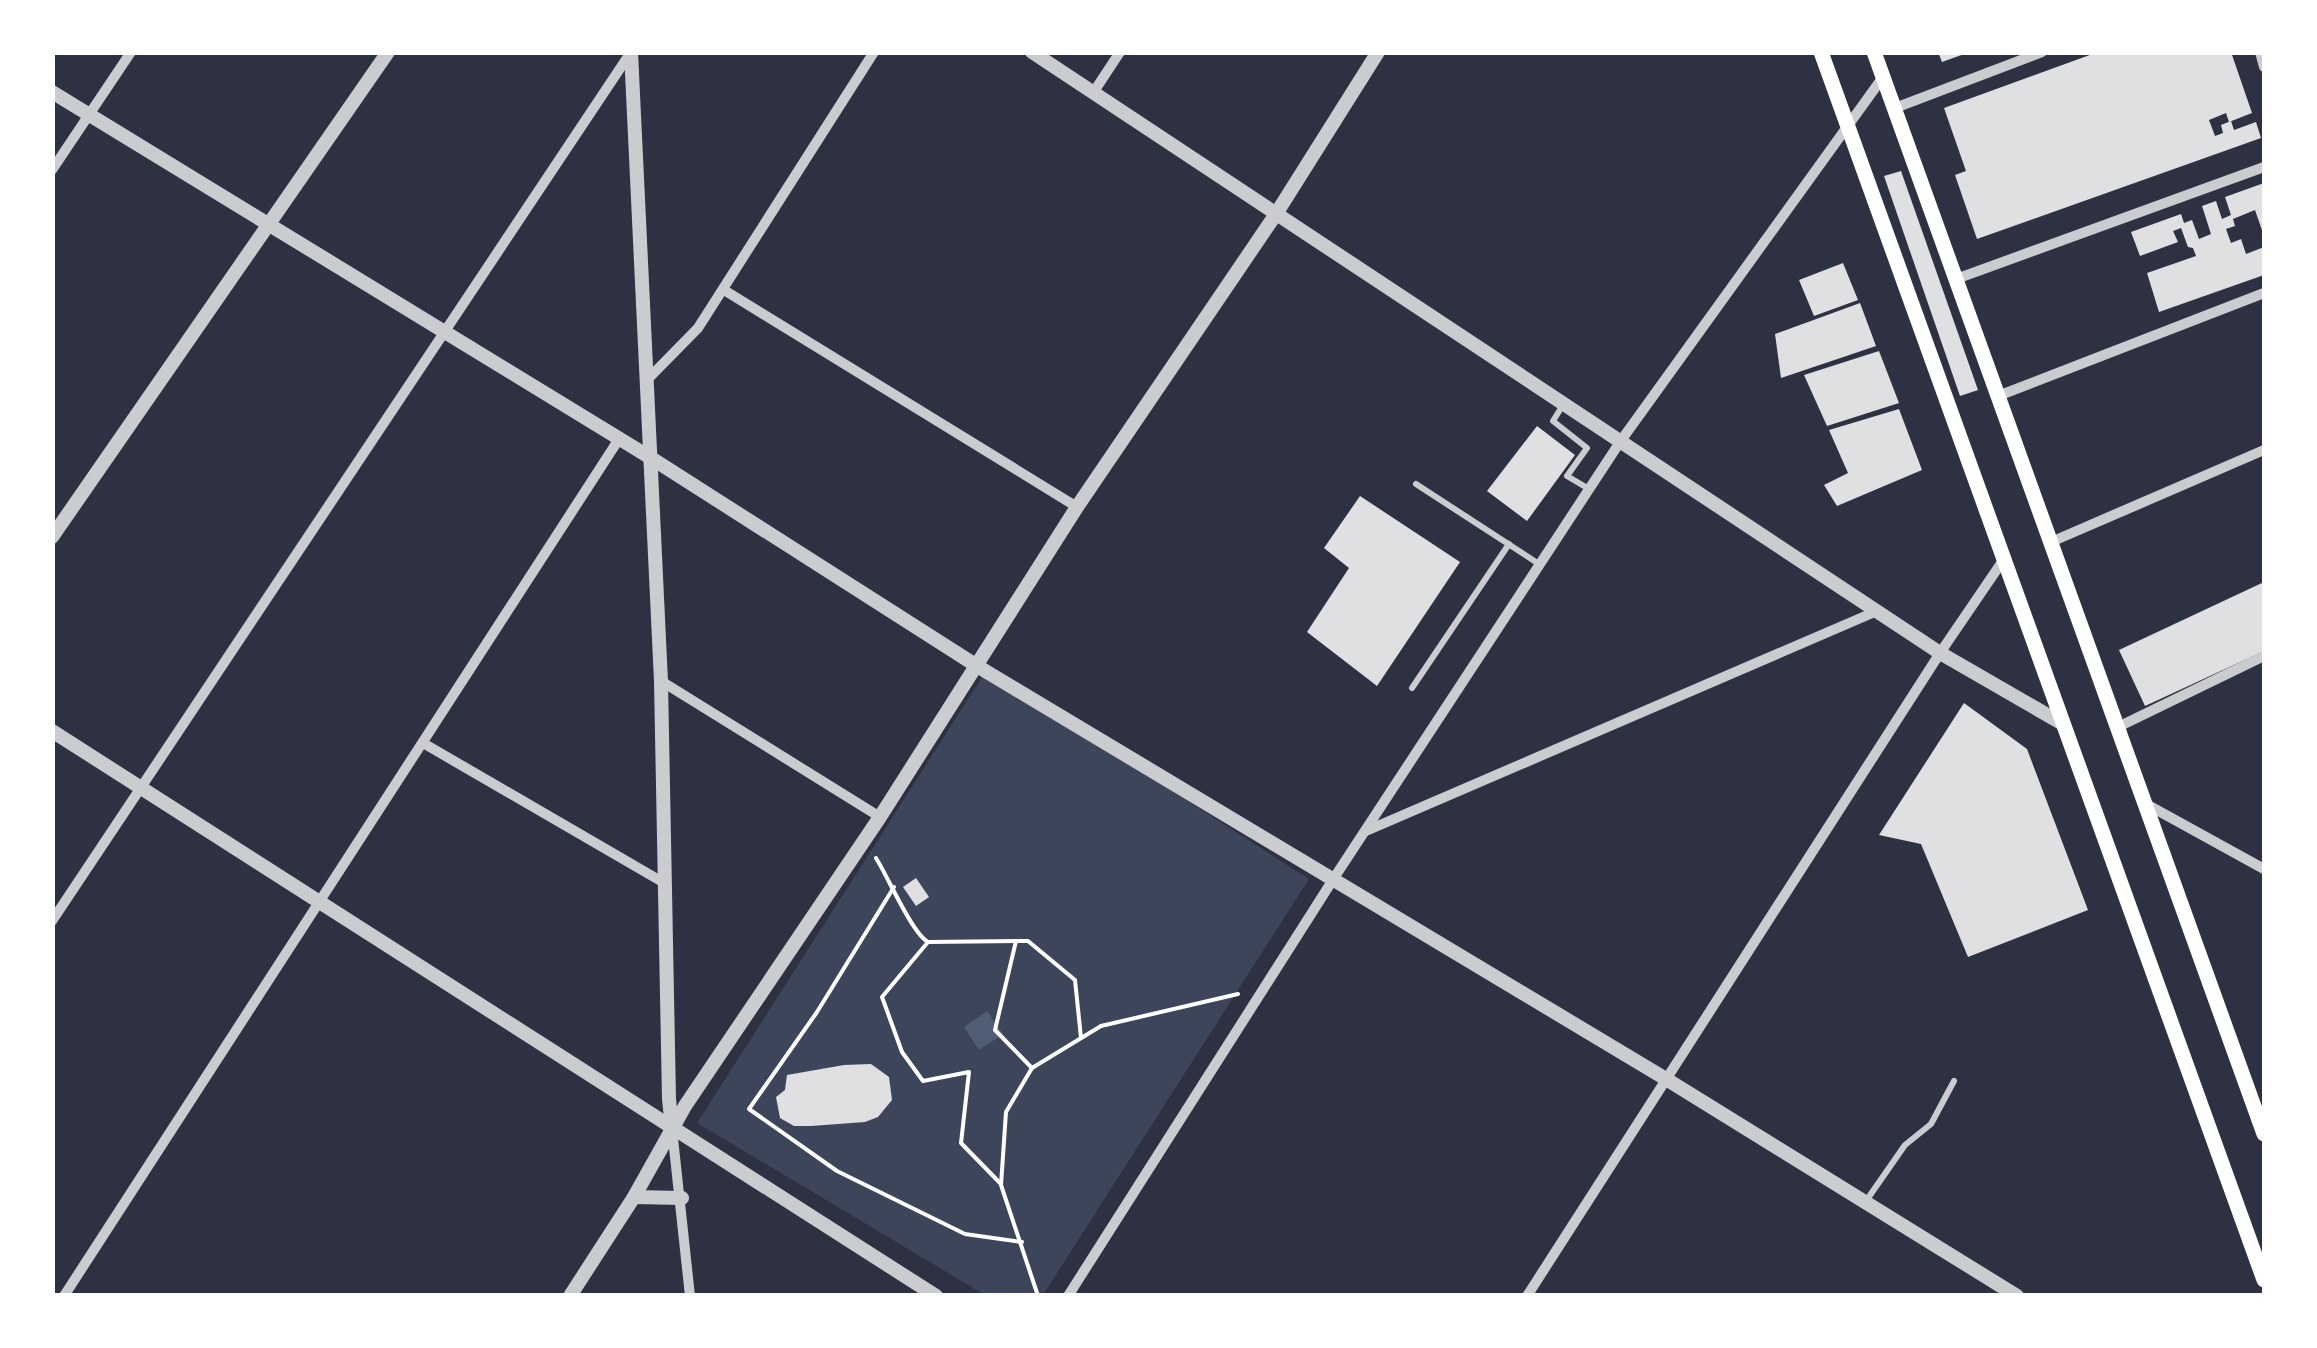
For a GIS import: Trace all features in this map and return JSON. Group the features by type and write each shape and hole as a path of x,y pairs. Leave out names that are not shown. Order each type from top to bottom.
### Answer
{"main road":[{"path":"1821,52 2264,1280"},
{"path":"1874,52 2264,1134"}],"street":[{"path":"52,170 131,52"},
{"path":"52,537 388,52"},
{"path":"52,921 631,52"},
{"path":"631,52 662,681 669,1099 690,1296"},
{"path":"646,381 682,348 724,290 874,52"},
{"path":"1032,52 1877,611 2063,724"},
{"path":"1093,93 1120,52"},
{"path":"570,1296 634,1197 672,1129 880,817 1077,507 1276,214 1378,52"},
{"path":"1894,108 2042,52"},
{"path":"2260,52 2264,66"},
{"path":"1068,1296 1334,878 1620,442 1884,77"},
{"path":"52,92 652,458 977,666 1666,1079 2017,1296"},
{"path":"1956,279 2264,167"},
{"path":"724,290 1077,507"},
{"path":"1998,396 2264,293"},
{"path":"64,1296 619,439"},
{"path":"2051,542 2264,450"},
{"path":"1527,1296 1940,652 2004,559"},
{"path":"1365,832 1877,611"},
{"path":"2118,727 2264,656"},
{"path":"662,681 880,817"},
{"path":"52,731 936,1296"},
{"path":"424,743 666,884"},
{"path":"2145,803 2264,869"},
{"path":"634,1197 682,1198"}],"lane":[{"path":"1563,404 1553,421 1588,448 1567,476 1589,490"},
{"path":"1416,484 1540,565"},
{"path":"1412,688 1509,544"},
{"path":"1866,1202 1905,1145 1931,1124 1954,1081"}],"path":[{"path":"871,850 918,936 928,942 1028,942 1076,980 1081,1038"},
{"path":"894,887 817,1012 749,1110 837,1171 965,1234 1022,1242"},
{"path":"928,942 882,997 902,1052 923,1081 969,1072 961,1143 1001,1185 1038,1296"},
{"path":"1016,942 995,1030 1032,1068"},
{"path":"1001,1185 1006,1112 1032,1068 1101,1026 1238,994"}],"shaded area":[{"path":"986,671 1309,879 1043,1295 985,1295 697,1123"},
{"path":"987,1011 1003,1034 979,1050 964,1027"}],"building":[{"path":"1938,52 1967,52 1967,53 1942,62"},
{"path":"2098,52 2231,52 2252,113 2231,121 2234,130 2256,122 2261,138 1977,239 1955,175 1966,171 1944,108","holes":["2226,113 2229,122 2221,125 2223,133 2215,136 2209,120"]},
{"path":"1901,171 1978,390 1960,396 1884,176"},
{"path":"2264,183 2264,236 2255,210 2233,219 2235,226 2226,229 2231,243 2241,239 2246,254 2264,247 2264,275 2159,312 2147,273 2196,256 2181,228 2173,231 2178,242 2140,256 2131,232 2181,214 2184,223 2192,220 2199,239 2211,234 2202,206 2216,201 2222,219 2231,215 2225,197"},
{"path":"1843,263 1858,300 1814,316 1799,280"},
{"path":"1860,303 1876,346 1781,378 1775,334"},
{"path":"1879,351 1899,403 1827,426 1804,375"},
{"path":"1899,409 1922,470 1837,506 1824,485 1848,473 1829,430"},
{"path":"1537,426 1575,455 1527,521 1487,491"},
{"path":"1360,496 1460,562 1377,686 1307,632 1349,568 1324,548"},
{"path":"2264,582 2264,651 2145,706 2119,650"},
{"path":"1964,703 2027,749 2088,910 1968,957 1921,844 1879,835"},
{"path":"916,878 929,897 916,906 903,887"},
{"path":"871,1064 889,1077 892,1100 878,1117 865,1122 811,1126 794,1126 780,1118 776,1097 785,1090 787,1075"}]}
